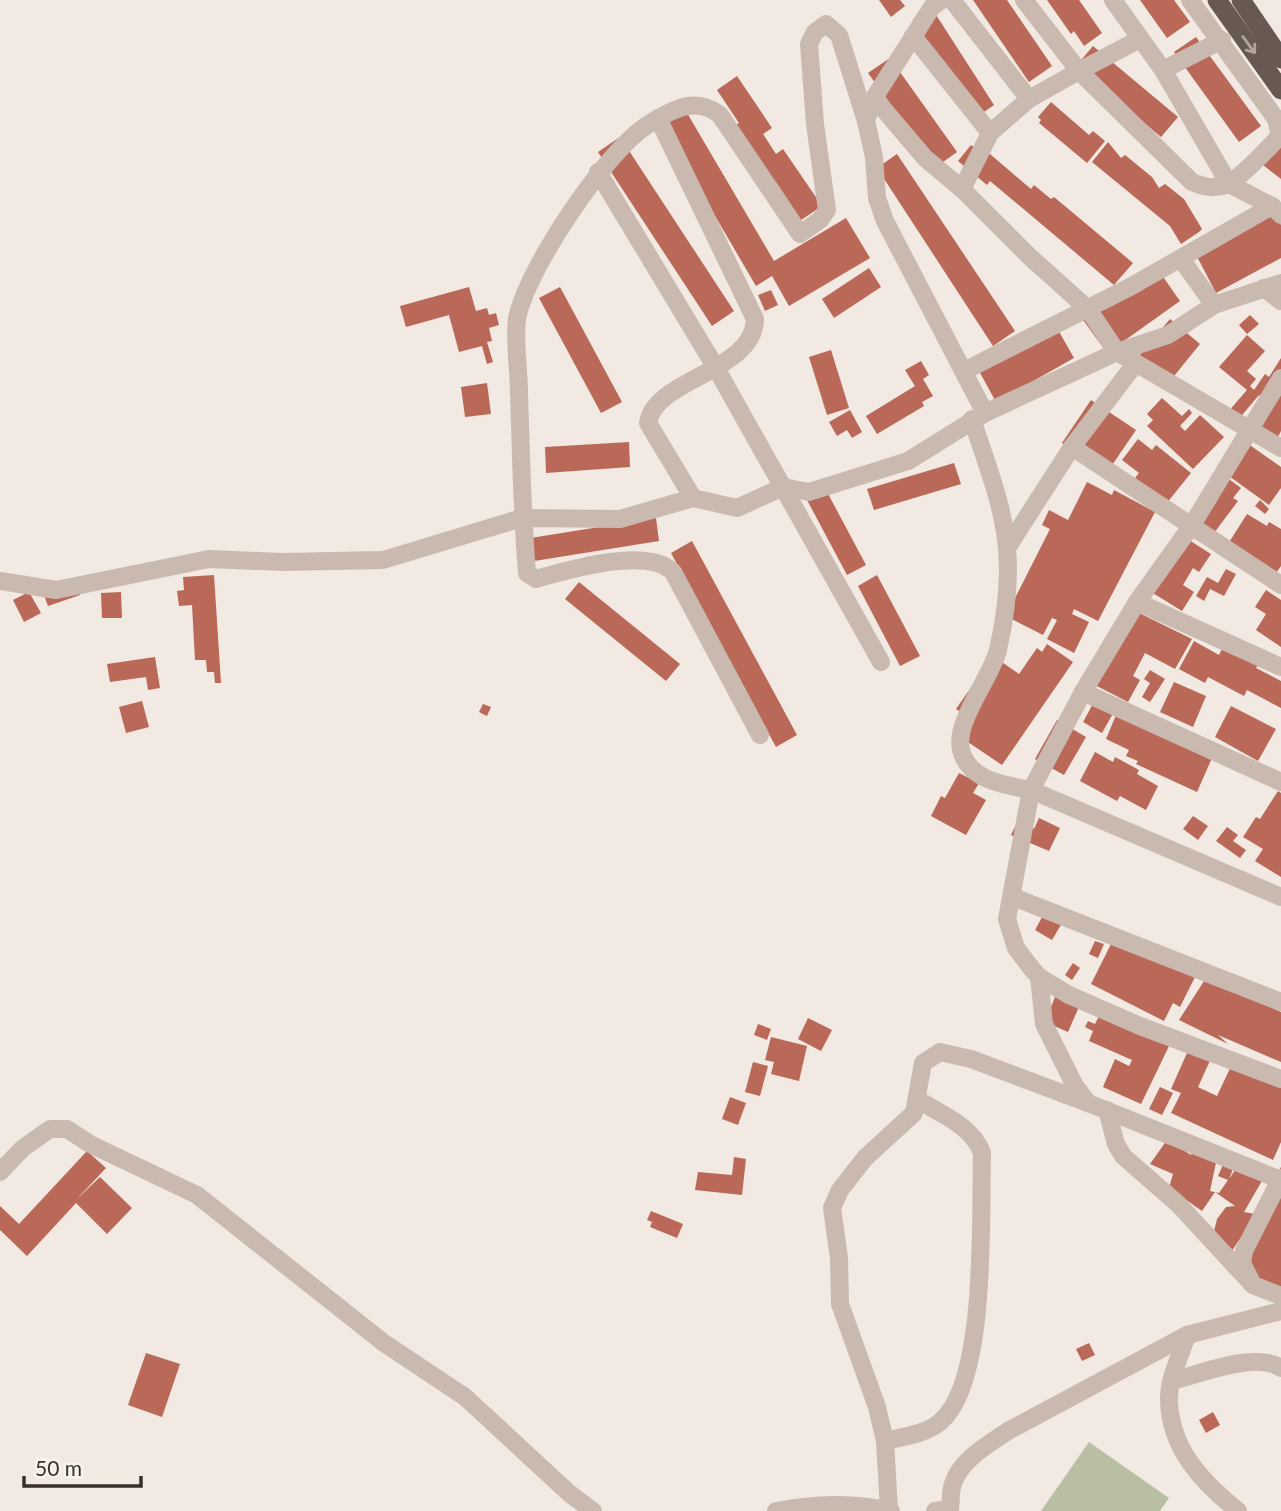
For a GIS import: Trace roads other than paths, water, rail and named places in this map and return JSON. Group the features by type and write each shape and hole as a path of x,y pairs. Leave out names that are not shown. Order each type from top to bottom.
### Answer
{"highway":[{"path":"1217,0 1281,90"},
{"path":"1241,0 1281,59"}],"street":[{"path":"952,0 1028,99"},
{"path":"1024,0 1079,71 1192,182 1206,187 1229,184 1270,148 1279,135 1276,118 1222,40 1190,0"},
{"path":"1113,0 1163,70 1229,184 1276,211"},
{"path":"866,121 874,98 933,2"},
{"path":"760,735 673,572 667,566 658,562 594,564 536,579 527,573 522,518 517,319 531,278 612,154 640,129 687,104 709,106 720,115 800,234 820,220 827,210 815,124 809,44 815,32 826,24 839,35 866,121 874,157 877,198 886,221 964,371 979,416 1007,548 1004,613 997,652 969,713 960,746 970,765 993,783 1031,790 1281,897"},
{"path":"914,36 990,133"},
{"path":"962,189 990,133 1028,99 1140,39"},
{"path":"1163,70 1222,40"},
{"path":"874,98 925,158 962,189 1030,257 1088,309 1117,352 1281,448"},
{"path":"658,118 755,319 750,340 716,368 659,402 650,413 648,423 693,498"},
{"path":"598,172 716,368 881,662"},
{"path":"964,371 1276,211"},
{"path":"1181,259 1214,305"},
{"path":"0,581 56,590 209,559 282,562 383,560 522,518 620,519 693,498 737,508 783,487 809,492 908,461 979,416 1117,352 1168,335 1214,305 1272,285 1281,300"},
{"path":"1007,548 1072,447 1135,364"},
{"path":"1281,378 1192,525 1137,602 1083,692 1031,790 1007,919 1009,933 1016,948 1039,977 1069,995 1140,1026 1281,1079"},
{"path":"1072,447 1281,585"},
{"path":"1137,602 1281,667"},
{"path":"1083,692 1281,782"},
{"path":"1013,898 1281,1002"},
{"path":"1039,977 1044,1024 1075,1086 1088,1103"},
{"path":"776,1511 820,1503 868,1506 890,1511 885,1441 877,1407 840,1304 839,1258 832,1208 840,1191 865,1158 909,1121 918,1100 923,1063 940,1052 971,1059 1107,1110 1281,1180 1244,1251 1242,1263 1253,1285"},
{"path":"885,1441 939,1424 949,1413 962,1391 977,1329 982,1153 979,1144 962,1126 918,1100"},
{"path":"1107,1110 1116,1144 1123,1156 1178,1204 1253,1285 1281,1296"},
{"path":"0,1172 23,1147 50,1129 67,1129 197,1195 384,1343 466,1397 570,1494 593,1511"},
{"path":"945,1510 953,1483 966,1463 984,1447 1187,1335 1281,1311"},
{"path":"1187,1335 1168,1397 1175,1438 1189,1465 1238,1511"},
{"path":"1172,1381 1255,1360 1272,1363 1281,1368"}]}
